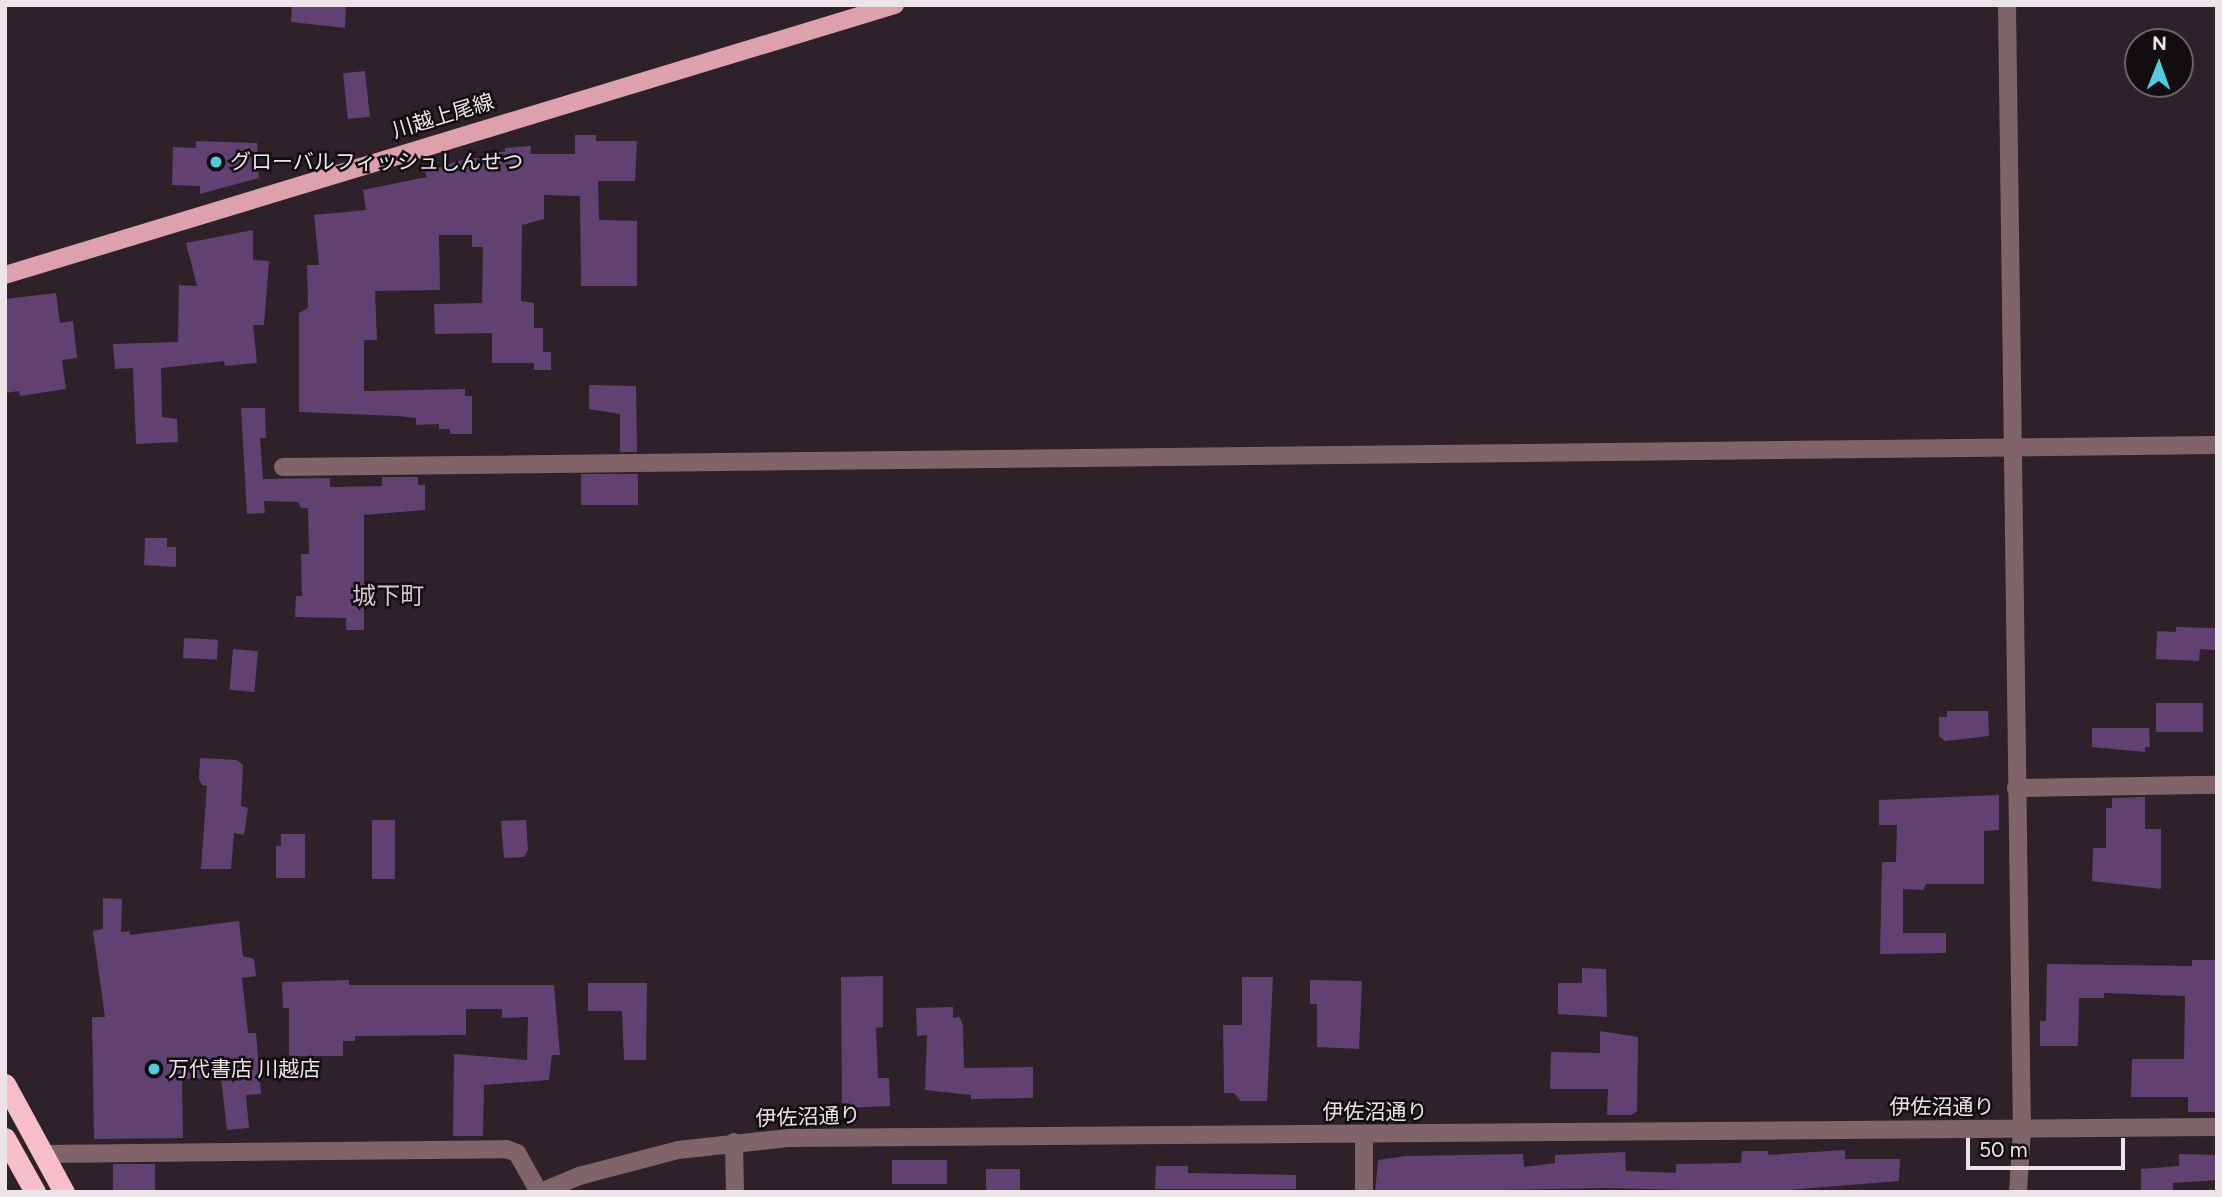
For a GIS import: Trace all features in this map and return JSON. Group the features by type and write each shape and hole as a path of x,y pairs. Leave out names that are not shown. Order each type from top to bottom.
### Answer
{"highway":[{"path":"5,1084 64,1192"},
{"path":"6,1140 35,1192"}],"main road":[{"name":"川越上尾線","path":"5,275 870,8 895,5"}],"street":[{"path":"2007,5 2022,1130 2018,1192"},
{"path":"283,467 2013,445 2217,445"},
{"path":"2016,788 2217,785"},
{"name":"伊佐沼通り","path":"540,1192 579,1176 678,1150 789,1138 1364,1136 2217,1127"},
{"path":"1364,1136 1364,1192"},
{"path":"734,1142 735,1192"},
{"path":"44,1154 506,1149 517,1153 540,1192"}],"building":[{"path":"292,5 346,5 345,28 291,22"},
{"path":"365,71 370,117 348,119 343,73"},
{"path":"575,135 596,135 596,141 637,141 635,181 598,181 599,220 637,221 637,286 581,286 580,196 544,195 544,219 522,225 521,301 534,303 534,328 543,328 543,352 551,352 551,370 534,370 534,363 492,363 492,333 435,334 434,304 482,303 483,247 472,247 472,235 439,235 440,290 375,291 377,340 364,340 364,391 465,389 465,396 472,396 472,434 450,434 450,429 439,429 439,424 416,425 416,418 299,412 299,313 308,308 307,265 319,265 314,215 366,210 363,190 427,177 425,172 468,158 493,158 493,152 505,152 505,148 531,146 530,154 575,154"},
{"name":"グローバルフィッシュしんせつ","path":"196,141 257,143 259,178 200,194 200,186 172,185 173,147 196,148"},
{"path":"253,230 253,260 269,261 264,325 253,325 257,363 225,366 224,361 161,368 162,417 177,419 178,442 136,444 133,368 115,369 113,344 178,342 179,285 197,286 186,243"},
{"path":"56,293 60,323 73,321 77,358 62,360 66,389 20,396 19,391 5,393 5,299"},
{"path":"589,385 636,386 637,452 620,452 620,414 589,409"},
{"path":"241,408 265,408 266,438 260,438 263,479 330,478 330,487 382,486 382,477 418,477 418,485 425,485 425,510 364,515 364,630 346,630 346,618 295,617 296,596 302,596 301,554 309,554 308,508 301,508 298,502 264,501 265,513 247,514"},
{"path":"581,474 638,474 638,505 581,505"},
{"path":"145,538 167,538 167,547 176,547 176,567 144,565"},
{"path":"2176,627 2215,628 2215,650 2200,649 2199,661 2156,659 2157,631 2176,632"},
{"path":"184,638 218,640 217,660 183,658"},
{"path":"233,649 258,651 254,692 229,690"},
{"path":"2156,703 2203,703 2203,732 2156,732"},
{"path":"1947,711 1988,711 1989,736 1945,741 1939,736 1939,717 1947,717"},
{"path":"2092,728 2149,728 2150,747 2145,747 2145,752 2092,747"},
{"path":"200,758 237,760 243,765 241,806 248,808 244,835 234,833 231,869 201,869 207,786 202,785 199,779"},
{"path":"1999,795 1999,830 1984,831 1984,884 1926,884 1923,890 1903,889 1903,933 1946,933 1946,953 1880,954 1882,862 1896,862 1897,825 1879,825 1879,800"},
{"path":"2145,797 2145,829 2161,829 2161,889 2092,881 2093,848 2106,848 2106,808 2112,808 2112,798"},
{"path":"372,820 395,820 395,879 372,879"},
{"path":"526,820 528,850 524,857 504,858 501,821"},
{"path":"281,834 305,834 305,878 276,878 276,846 281,846"},
{"path":"103,898 122,899 121,932 130,931 130,935 239,921 243,956 254,959 256,976 242,978 248,1033 256,1033 261,1094 246,1095 249,1128 227,1130 221,1078 182,1079 183,1138 94,1139 92,1017 105,1017 93,931 103,929"},
{"path":"2192,960 2217,960 2217,1112 2188,1112 2188,1097 2131,1097 2132,1059 2184,1059 2185,996 2104,993 2104,998 2079,998 2078,1046 2040,1046 2040,1021 2046,1021 2047,964 2192,966"},
{"path":"1582,968 1606,969 1607,1017 1558,1014 1558,983 1582,983"},
{"path":"883,976 883,1027 876,1028 878,1078 889,1078 890,1106 842,1108 841,977"},
{"path":"1242,977 1273,977 1267,1101 1241,1101 1234,1093 1224,1093 1223,1025 1242,1025"},
{"path":"349,980 349,985 554,985 560,1055 552,1055 549,1080 484,1085 483,1136 453,1136 454,1054 527,1060 528,1017 502,1018 502,1009 466,1009 466,1035 355,1036 355,1041 343,1041 343,1056 289,1056 289,1008 283,1008 282,982"},
{"path":"1310,980 1362,981 1359,1049 1317,1047 1317,1004 1310,1004"},
{"path":"588,983 647,983 646,1060 624,1060 622,1011 588,1011"},
{"path":"953,1007 953,1018 960,1017 963,1026 964,1068 1033,1067 1033,1098 971,1099 971,1095 925,1090 927,1035 917,1036 916,1008"},
{"path":"1600,1031 1638,1037 1637,1111 1632,1115 1607,1115 1608,1089 1550,1089 1551,1052 1600,1053"},
{"path":"1845,1150 1845,1159 1900,1159 1899,1181 1763,1192 1606,1188 1375,1192 1378,1160 1406,1156 1523,1154 1524,1167 1555,1163 1555,1155 1625,1152 1626,1171 1676,1173 1676,1164 1741,1163 1742,1151 1768,1151 1768,1155"},
{"path":"2179,1154 2217,1155 2217,1180 2173,1183 2173,1192 2141,1191 2141,1169 2179,1166"},
{"path":"892,1160 947,1160 947,1184 892,1184"},
{"path":"113,1164 155,1164 155,1192 113,1192"},
{"path":"1156,1166 1188,1166 1188,1173 1296,1175 1296,1189 1155,1189"},
{"path":"986,1169 1020,1169 1020,1192 986,1192"}],"place":[{"name":"グローバルフィッシュしんせつ","path":"216,162"},
{"name":"万代書店 川越店","path":"154,1069"}],"district":[{"name":"城下町","path":"388,596"}]}
